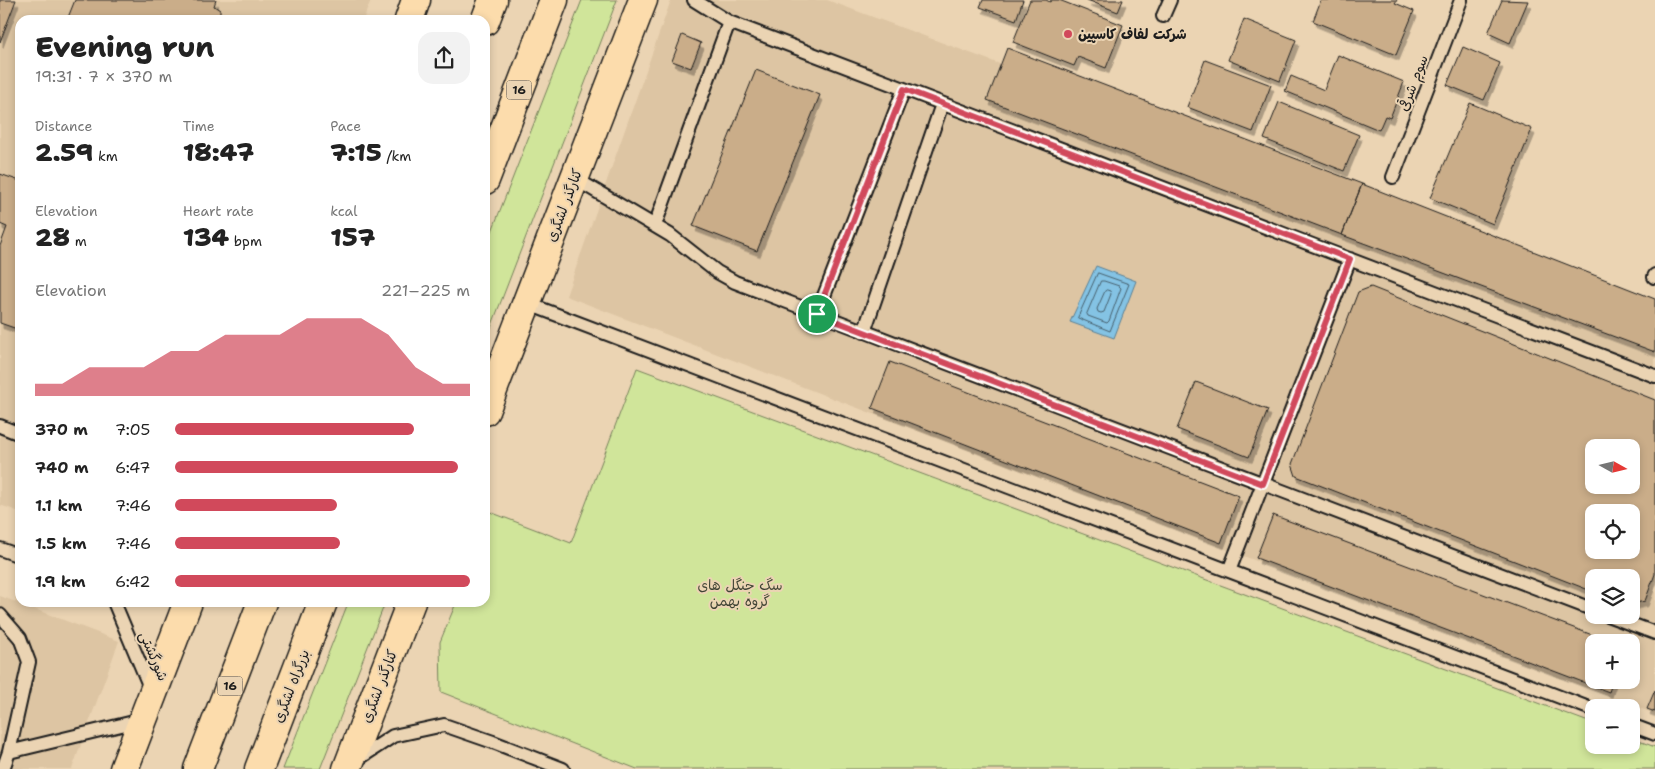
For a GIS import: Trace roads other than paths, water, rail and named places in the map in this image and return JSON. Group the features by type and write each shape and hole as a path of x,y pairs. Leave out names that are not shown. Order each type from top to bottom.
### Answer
{"main road":[{"path":"411,15 416,0"},
{"path":"488,15 493,0"},
{"name":"16","path":"490,167 554,0"},
{"name":"کنارگذر لشگری","path":"490,397 643,0"},
{"path":"124,769 186,607"},
{"name":"16","path":"198,769 260,607"},
{"name":"بزرگراه لشگری","path":"259,769 321,607"},
{"name":"کنارگذر لشگری","path":"348,767 409,607"}],"lane":[{"path":"694,0 729,22 1655,376"},
{"path":"1164,16 1170,0"},
{"name":"سوم شرقی","path":"1393,177 1461,0"},
{"path":"655,225 729,22"},
{"path":"817,314 904,89"},
{"path":"864,332 942,104"},
{"path":"574,178 655,225 717,272 752,289 1585,607"},
{"path":"1229,571 1350,259"},
{"path":"526,303 1585,707"},
{"path":"0,426 15,432"},
{"path":"0,549 15,554"},
{"name":"شورگشتی","path":"116,607 149,707"},
{"path":"0,615 20,638 30,662 4,769"},
{"path":"1637,624 1654,629"},
{"path":"9,752 149,707"},
{"path":"348,767 393,736 444,725 563,769"},
{"path":"1640,728 1655,734"}],"water":[{"path":"1096,266 1136,281 1114,338 1070,322"}],"place":[{"name":"شرکت لفاف کاسپین","path":"1068,34"}],"park label":[{"name":"سگ جنگل های گروه بهمن","path":"740,594"}]}
